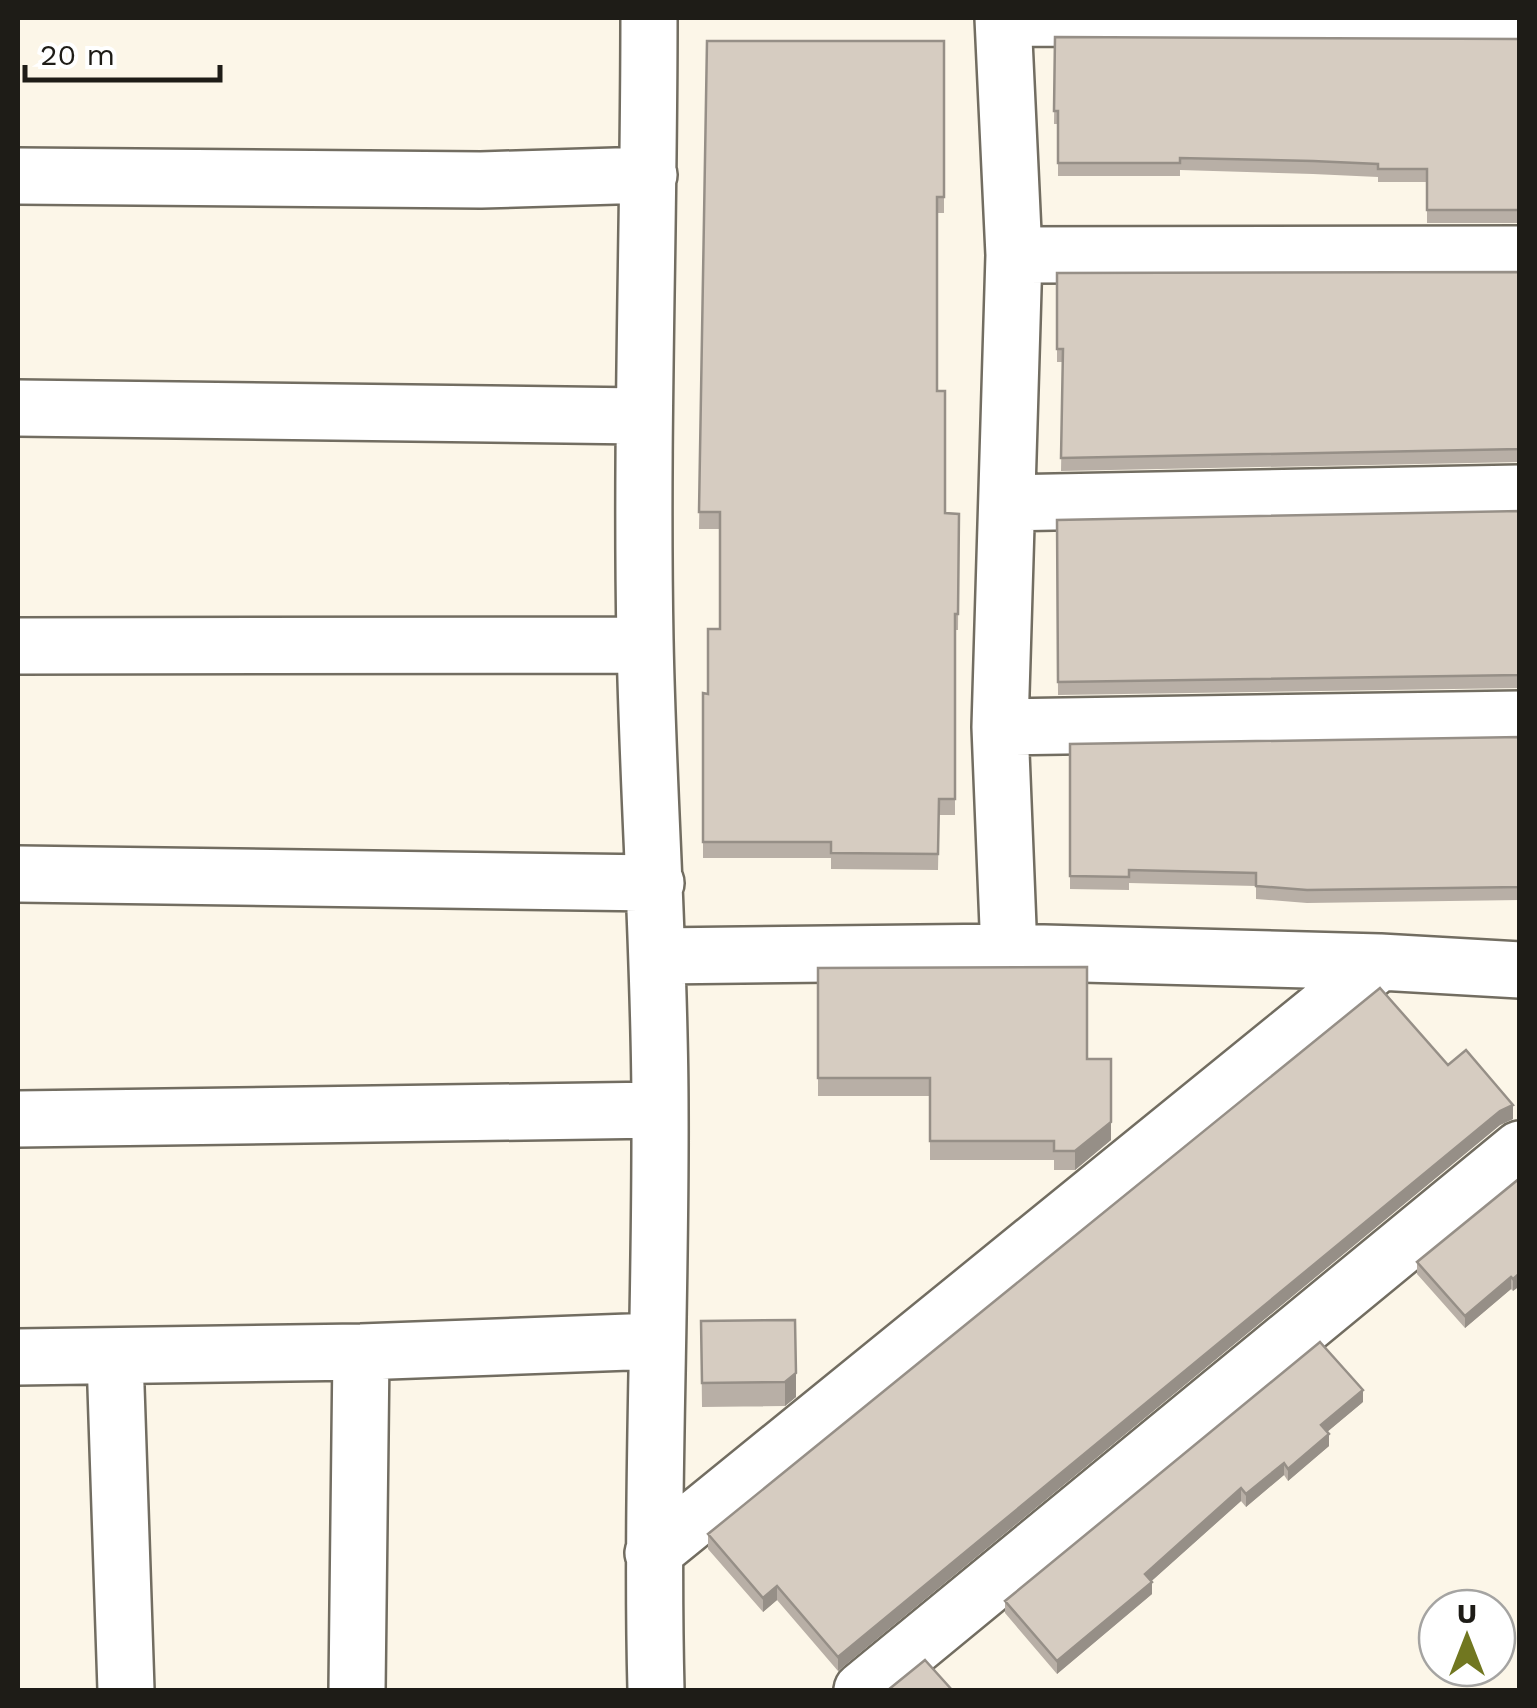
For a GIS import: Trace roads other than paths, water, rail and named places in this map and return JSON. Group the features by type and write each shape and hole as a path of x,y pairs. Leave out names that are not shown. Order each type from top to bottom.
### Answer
{"street":[{"path":"648,18 642,416 660,1110 653,1553 656,1690"},
{"path":"1009,952 1000,727 1014,255 1004,18 1520,21"},
{"path":"18,176 481,180 648,176"},
{"path":"1014,255 1520,254"},
{"path":"18,408 642,416"},
{"path":"1007,503 1520,493"},
{"path":"18,646 645,645"},
{"path":"1000,727 1520,719"},
{"path":"18,874 656,883"},
{"path":"657,956 1009,952 1380,962 1520,970"},
{"path":"653,1553 1380,962"},
{"path":"18,1119 660,1110"},
{"path":"862,1690 1520,1149"},
{"path":"18,1356 362,1352 656,1341"},
{"path":"356,1690 362,1352"},
{"path":"115,1357 126,1690"}]}
